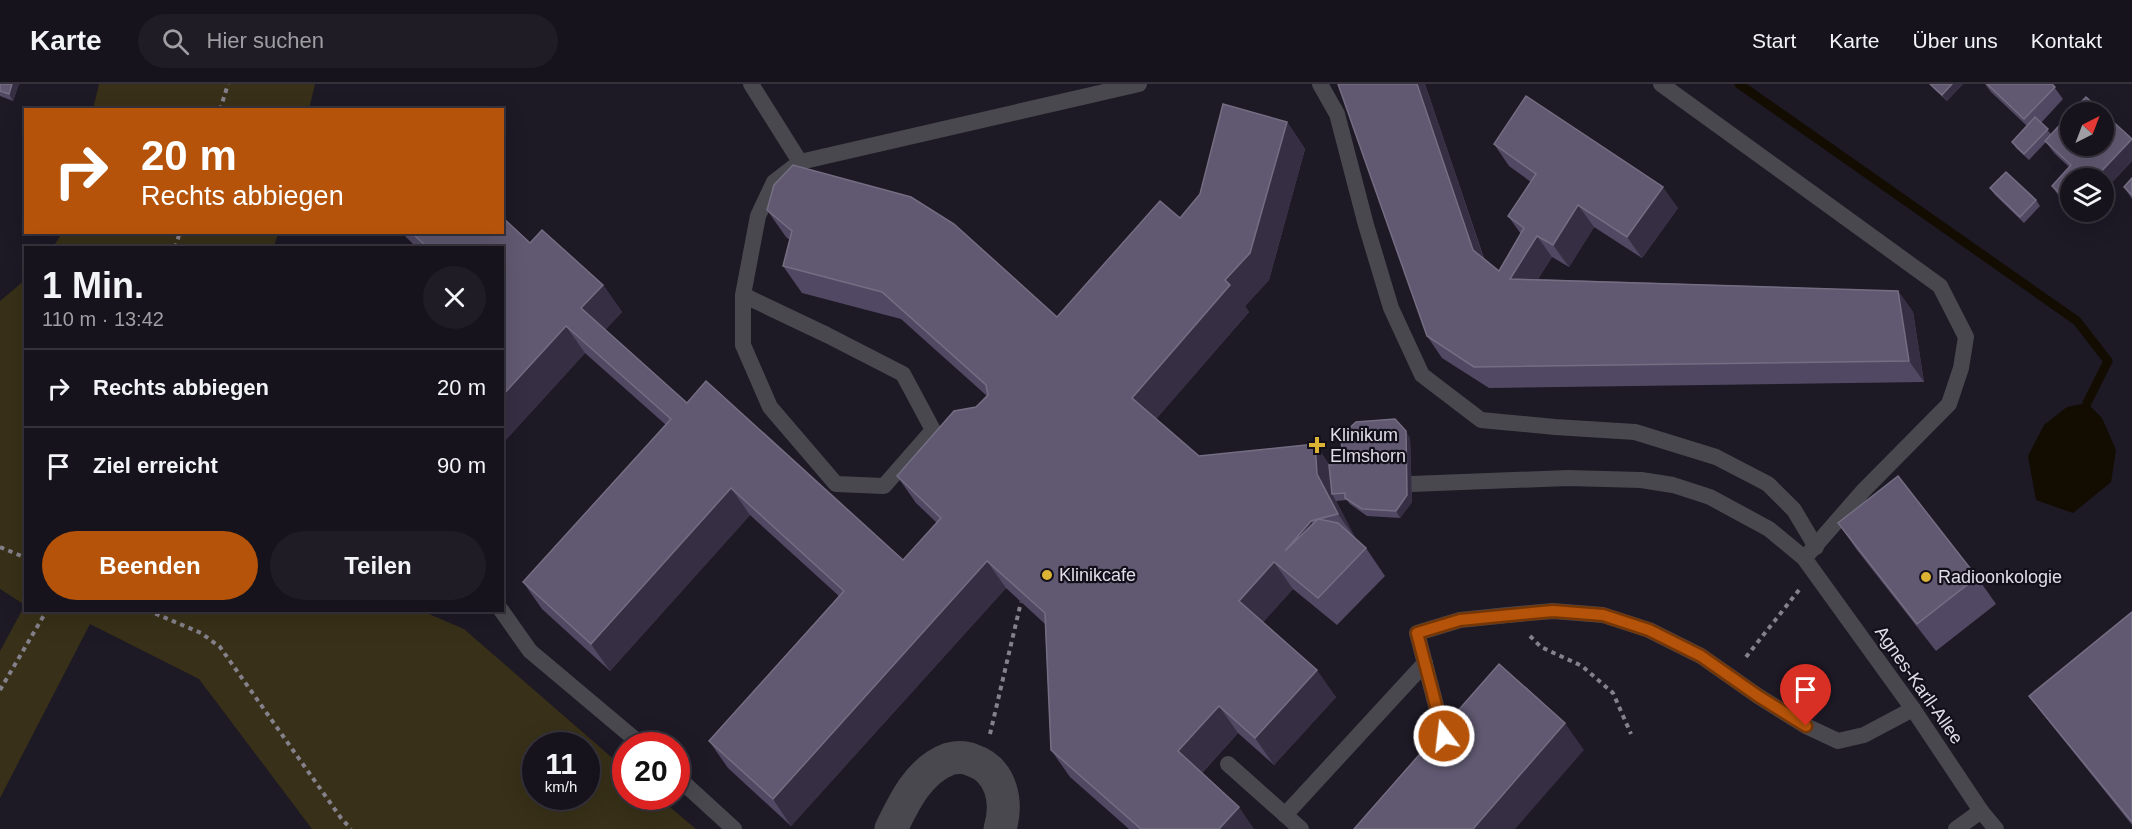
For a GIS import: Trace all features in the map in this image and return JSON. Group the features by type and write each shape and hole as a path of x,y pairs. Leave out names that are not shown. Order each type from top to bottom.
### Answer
{"street":[{"path":"891,829 905,800 920,780 935,767 950,759 964,757 983,764 994,775 1001,789 1004,813 1000,829"}],"lane":[{"path":"751,84 800,162"},
{"path":"743,296 903,374 933,430 884,486 836,484 770,407 743,345 743,296 758,216 774,182 800,162 1139,84"},
{"path":"1320,84 1337,114 1366,225 1391,308 1422,375 1481,420 1555,428 1635,432 1716,457 1768,484 1794,510 1810,552"},
{"path":"1661,84 1940,286 1966,337 1961,368 1949,404 1864,490 1810,552"},
{"path":"1412,484 1568,478 1641,480 1673,485 1710,497 1810,552"},
{"name":"Agnes-Karll-Allee","path":"1810,552 1818,577 1913,709 1981,811 1996,829"},
{"path":"1422,762 1444,736 1417,633 1460,620 1553,611 1603,615 1660,635 1701,656 1806,726 1838,741 1864,735 1913,709"},
{"path":"502,612 530,651 626,732"},
{"path":"1285,815 1425,663"},
{"path":"1228,764 1302,829"},
{"path":"690,789 734,829"},
{"path":"1956,829 1981,811"}],"path":[{"path":"221,108 228,84"},
{"path":"0,547 24,557"},
{"path":"1731,678 1798,591 1818,577"},
{"path":"983,764 1021,602"},
{"path":"0,690 46,612"},
{"path":"152,612 201,633 220,647 340,818 351,829"},
{"path":"1508,615 1541,646 1582,666 1612,693 1631,734"}],"shaded area":[{"path":"99,84 315,84 309,108 93,108"},
{"path":"61,234 278,234 274,246 54,246"},
{"path":"24,281 24,604 0,589 0,301"},
{"path":"2087,403 2102,418 2116,450 2111,482 2073,513 2036,500 2028,456 2044,425 2067,407"},
{"path":"24,607 24,612 424,612 464,629 582,732 522,732 522,810 600,810 600,747 612,758 612,810 673,810 696,829 312,829 199,679 90,624 0,798 0,651"}],"building":[{"path":"0,84 12,84 9,94 0,91"},
{"path":"1338,84 1417,84 1473,250 1499,271 1524,228 1508,216 1536,174 1494,144 1526,96 1663,187 1627,237 1578,205 1553,245 1537,236 1510,279 1898,291 1909,361 1474,367 1427,336"},
{"path":"1930,84 1952,84 1942,95"},
{"path":"1987,84 2052,84 2055,87 2024,119"},
{"path":"2086,97 2091,102 2081,102"},
{"path":"1223,104 1287,122 1250,253 1225,280 1230,285 1132,398 1199,456 1315,444 1317,474 1338,514 1318,519 1338,523 1366,548 1318,598 1274,562 1239,601 1317,670 1255,738 1219,706 1178,751 1239,807 1219,829 1141,829 1051,750 1045,613 987,561 773,799 709,741 844,591 731,488 591,644 523,582 671,419 566,326 504,394 504,246 426,246 413,234 504,234 504,219 530,243 542,230 603,285 581,308 687,403 706,381 903,560 941,518 897,476 954,411 976,407 988,395 986,385 882,292 783,266 792,231 767,210 774,185 793,165 911,197 954,224 1057,317 1160,201 1180,218 1200,194","holes":["1318,519 1285,551 1311,521"]},
{"path":"2035,117 2048,129 2024,154 2012,142"},
{"path":"2114,123 2132,139 2104,168 2068,168 2071,165 2061,156 2114,156"},
{"path":"2060,125 2060,155 2045,141"},
{"path":"2006,172 2036,200 2020,217 1990,188"},
{"path":"2060,177 2060,194 2052,186"},
{"path":"2132,178 2132,195 2124,187"},
{"path":"1395,419 1406,431 1407,495 1396,511 1362,509 1345,498 1345,493 1332,494 1329,465 1343,464 1341,436 1356,422"},
{"name":"Radioonkologie","path":"1898,476 1977,577 1917,624 1838,523"},
{"path":"2132,612 2132,822 2029,696"},
{"path":"1499,664 1565,723 1473,829 1354,829"}],"waterway":[{"path":"1739,84 2077,321 2108,361 2087,403"}],"place":[{"name":"Klinikum Elmshorn","path":"1317,445"},
{"name":"Klinikcafe","path":"1047,575"},
{"name":"Radioonkologie","path":"1926,577"}],"route":[{"path":"1444,736 1417,633 1460,620 1553,611 1603,615 1649,630 1701,656 1806,726"}]}
